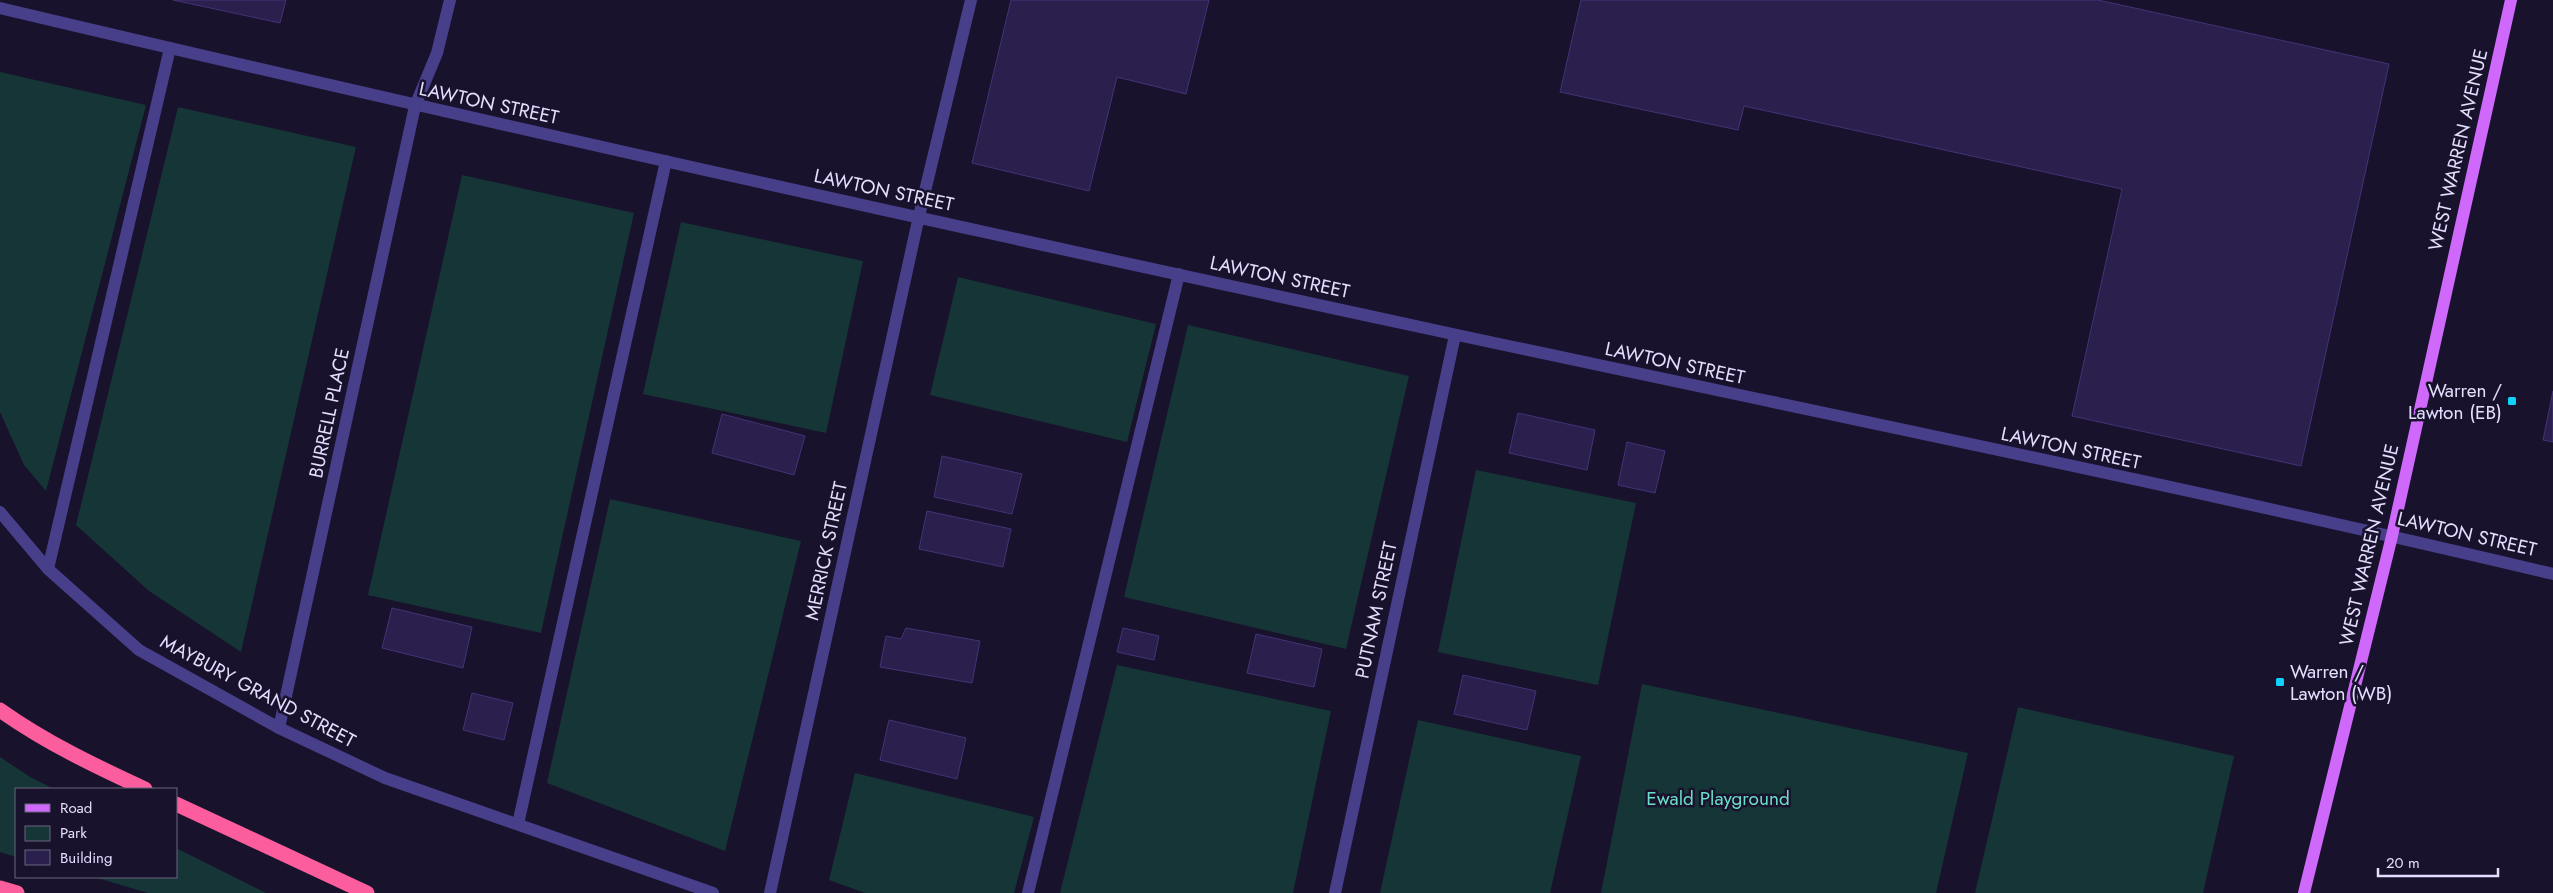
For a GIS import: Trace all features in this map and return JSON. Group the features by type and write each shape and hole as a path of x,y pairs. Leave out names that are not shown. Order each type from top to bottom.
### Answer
{"highway":[{"path":"0,710 20,724 89,763 143,788"},
{"path":"178,805 367,893"},
{"path":"0,888 17,893"}],"main road":[{"name":"WEST WARREN AVENUE","path":"2304,893 2392,536 2511,0"}],"street":[{"name":"BURRELL PLACE","path":"279,728 415,106 437,53 450,0"},
{"name":"MERRICK STREET","path":"770,893 919,216 971,0"},
{"name":"LAWTON STREET","path":"0,8 415,106 1455,335 2392,536 2553,574"},
{"path":"48,569 170,48"},
{"path":"518,824 666,161"},
{"path":"1028,893 1179,274"},
{"name":"PUTNAM STREET","path":"1334,893 1455,335"},
{"name":"MAYBURY GRAND STREET","path":"0,512 48,569 139,650 279,728 385,778 713,893"}],"green space":[{"path":"0,72 146,105 46,491 24,465 0,412"},
{"path":"178,107 356,147 241,652 149,591 76,525"},
{"path":"462,175 634,213 541,633 368,595"},
{"path":"681,222 863,261 826,433 643,394"},
{"path":"958,277 1156,324 1127,442 930,395"},
{"path":"1188,325 1409,376 1346,649 1124,597"},
{"path":"1476,470 1636,503 1598,685 1438,652"},
{"path":"610,499 801,541 725,851 547,783"},
{"path":"1117,665 1331,711 1293,893 1060,893"},
{"name":"Ewald Playground","path":"1642,684 1968,753 1936,893 1601,893"},
{"path":"2018,707 2234,756 2203,893 1975,893"},
{"path":"1418,720 1581,756 1550,893 1380,893"},
{"path":"0,757 30,777 52,788 15,788 15,857 0,852"},
{"path":"855,773 1034,817 1014,893 865,893 829,880"},
{"path":"178,849 266,893 148,893 97,878 178,878"}],"building":[{"path":"173,0 286,0 280,23"},
{"path":"1011,0 1209,0 1186,94 1117,77 1089,191 972,163"},
{"path":"1581,0 2098,0 2389,64 2301,466 2072,416 2122,189 1744,106 1738,130 1560,92"},
{"path":"2553,391 2553,442 2543,440"},
{"path":"1518,413 1595,430 1587,470 1509,453"},
{"path":"722,414 805,436 794,475 712,453"},
{"path":"1627,442 1665,451 1655,493 1618,485"},
{"path":"942,456 1022,474 1012,514 934,497"},
{"path":"927,511 1011,529 1003,567 919,549"},
{"path":"392,608 472,627 463,668 382,648"},
{"path":"906,628 980,641 972,683 880,667 886,636 901,639"},
{"path":"1123,628 1159,636 1154,660 1117,652"},
{"path":"1256,634 1322,649 1314,687 1247,673"},
{"path":"1463,675 1536,691 1527,730 1454,714"},
{"path":"472,693 513,703 504,740 463,730"},
{"path":"889,720 966,738 957,779 880,760"}],"place":[{"name":"Warren / Lawton (EB)","path":"2512,401"},
{"name":"Warren / Lawton (WB)","path":"2280,682"}]}
